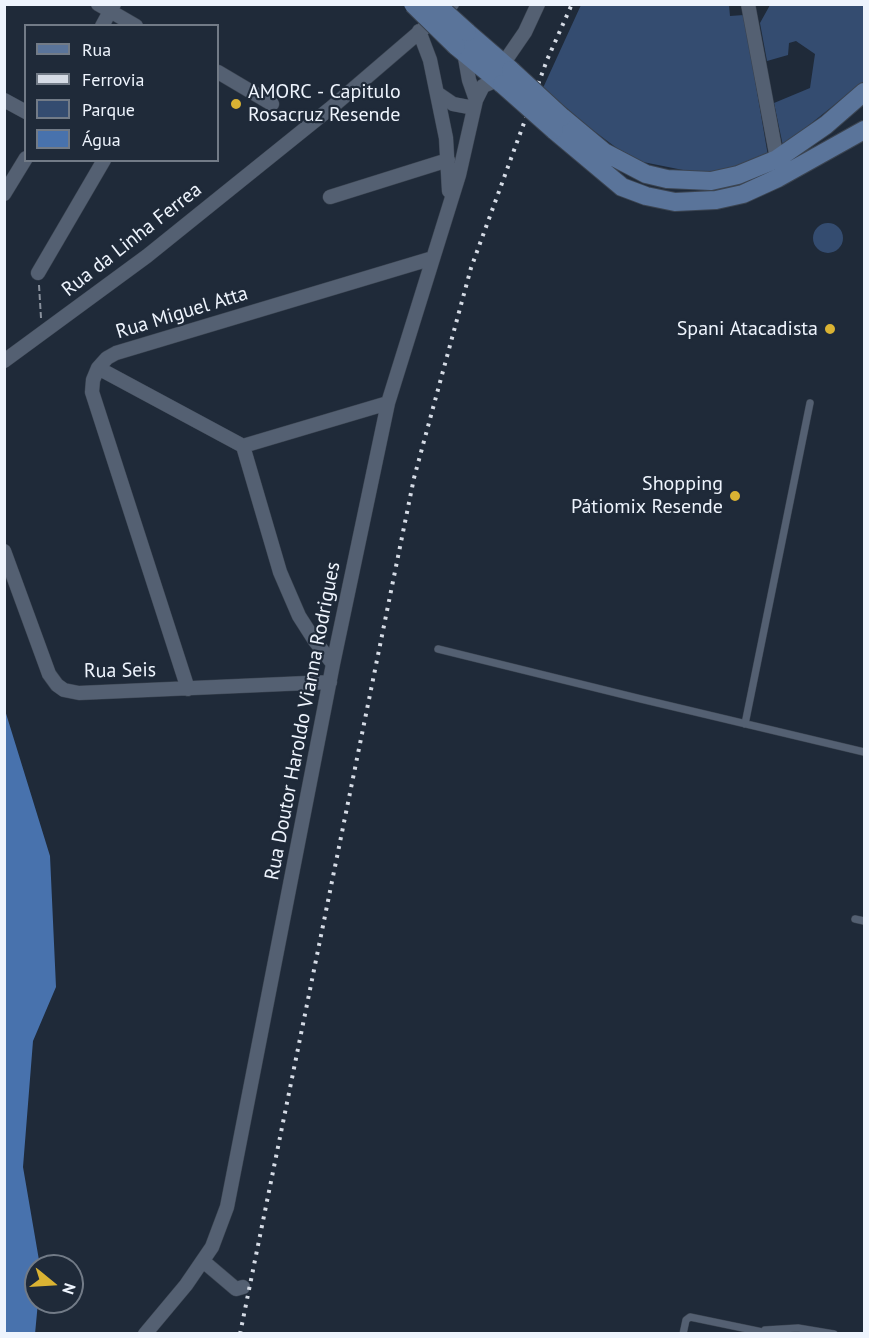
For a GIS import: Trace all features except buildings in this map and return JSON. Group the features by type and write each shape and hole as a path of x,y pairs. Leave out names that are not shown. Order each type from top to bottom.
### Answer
{"main road":[{"path":"413,4 503,75 558,123 622,187 646,196 675,202 716,200 742,194 778,178 864,130"},
{"path":"436,4 462,43"},
{"path":"558,123 619,161 645,174 667,179 711,181 738,175 777,159 826,125 864,92"}],"street":[{"name":"Rua da Linha Ferrea","path":"4,361 147,256 332,107 452,4"},
{"path":"475,104 483,86 503,75 538,4"},
{"path":"748,4 777,159"},
{"path":"103,24 108,7 133,24"},
{"path":"419,31 430,60 437,93 448,160 449,202"},
{"path":"462,43 475,104"},
{"path":"219,73 272,104"},
{"path":"437,93 453,104 475,104"},
{"path":"4,100 24,111"},
{"name":"Rua Doutor Haroldo Vianna Rodrigues","path":"145,1334 186,1286 203,1261 212,1247 227,1207 333,664 388,404 459,175 475,104"},
{"path":"330,197 448,160"},
{"path":"4,194 24,161"},
{"path":"38,273 103,162"},
{"name":"Rua Miguel Atta","path":"98,368 107,358 116,353 433,258"},
{"path":"188,689 92,392 93,380 98,368 243,446 388,404"},
{"path":"243,446 280,572 299,616 333,664"},
{"name":"Rua Seis","path":"4,551 50,674 57,685 64,690 79,693 330,682"},
{"path":"203,1261 236,1289 243,1287"}],"lane":[{"path":"745,724 810,403"},
{"path":"438,649 864,752"},
{"path":"855,919 864,921"},
{"path":"683,1334 686,1320 690,1317 772,1334"},
{"path":"758,1330 798,1328 834,1334"}],"path":[{"path":"38,273 42,333"}],"green space":[{"path":"581,5 729,5 730,16 744,15 768,156 728,169 707,172 688,171 643,162 618,149 590,128 543,88"},
{"path":"770,5 864,5 864,81 783,146 774,103 810,88 815,54 796,41 789,43 788,55 767,61 760,23"},
{"path":"828,223 839,227 843,238 839,249 828,253 817,249 813,238 817,227"}],"water":[{"path":"4,707 50,856 56,987 33,1041 23,1167 38,1254 24,1254 24,1314 37,1314 35,1334 4,1333"}],"railway":[{"path":"240,1334 414,478 471,268 547,60 572,4"}],"place":[{"name":"AMORC - Capitulo Rosacruz Resende","path":"236,104"},
{"name":"Spani Atacadista","path":"830,329"},
{"name":"Shopping Pátiomix Resende","path":"735,496"}]}
